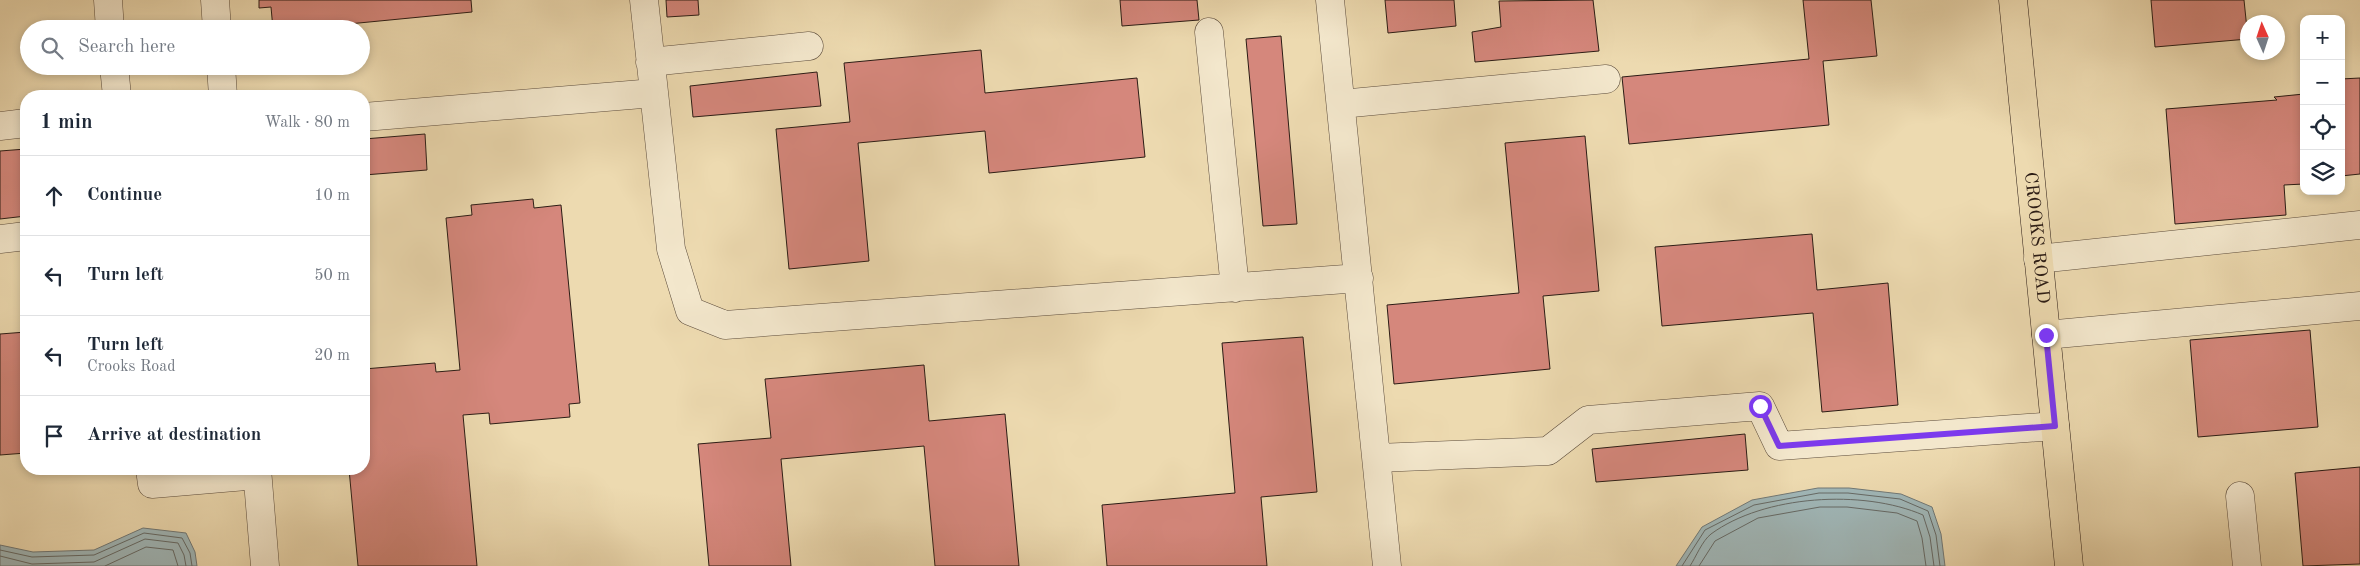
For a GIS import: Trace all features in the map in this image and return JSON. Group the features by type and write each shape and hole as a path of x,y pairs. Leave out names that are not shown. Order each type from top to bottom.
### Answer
{"main road":[{"name":"CROOKS ROAD","path":"2013,0 2069,566"}],"lane":[{"path":"108,0 109,20"},
{"path":"215,0 216,20"},
{"path":"644,0 671,249 690,310 725,325 1359,278"},
{"path":"1330,0 1378,458 1387,566"},
{"path":"1209,32 1235,288"},
{"path":"650,62 810,46"},
{"path":"115,75 116,90"},
{"path":"222,75 223,90"},
{"path":"1341,104 1606,79"},
{"path":"370,117 654,93"},
{"path":"0,126 20,124"},
{"path":"2038,259 2360,225"},
{"path":"0,239 20,237"},
{"path":"2046,335 2360,306"},
{"path":"1378,458 1548,451 1588,420 1760,406 1779,446 2055,426"},
{"path":"151,475 152,484 231,475"},
{"path":"257,475 265,566"},
{"path":"2240,496 2247,566"}],"water":[{"path":"1818,488 1849,488 1901,494 1932,507 1941,534 1945,566 1676,566 1702,527 1752,500"},
{"path":"143,528 186,533 195,552 197,566 0,566 0,545 33,552 94,550"}],"building":[{"path":"259,0 471,0 472,12 370,22 370,20 272,20 271,7 259,8"},
{"path":"666,0 698,0 699,15 667,17"},
{"path":"1120,0 1197,0 1199,20 1122,26"},
{"path":"1385,0 1454,0 1456,26 1388,33"},
{"path":"1593,0 1599,51 1475,62 1472,32 1501,27 1499,1"},
{"path":"1803,0 1871,0 1877,56 1823,61 1829,125 1629,144 1622,77 1809,59"},
{"path":"2151,0 2244,0 2246,15 2240,15 2240,40 2155,47"},
{"path":"1281,36 1297,224 1263,226 1246,39"},
{"path":"981,50 985,93 1137,78 1145,157 989,173 985,131 858,143 869,261 789,269 776,129 850,122 844,63"},
{"path":"817,72 821,106 693,117 690,86"},
{"path":"2360,78 2360,174 2345,176 2345,105 2345,79"},
{"path":"2300,94 2300,184 2284,185 2286,215 2175,224 2166,109 2277,100 2274,97"},
{"path":"425,134 427,170 370,175 370,139"},
{"path":"1585,136 1599,291 1543,296 1550,369 1394,384 1387,305 1519,293 1505,143"},
{"path":"20,149 20,217 0,219 0,151"},
{"path":"533,199 534,208 561,205 580,403 569,404 570,417 490,424 489,413 463,415 477,566 358,566 350,475 370,475 370,368 435,363 436,372 460,370 446,218 472,215 471,205"},
{"path":"1812,234 1817,290 1888,283 1898,405 1822,412 1813,313 1662,326 1655,247"},
{"path":"2310,330 2318,427 2198,437 2190,340"},
{"path":"20,332 20,453 0,455 0,334"},
{"path":"1303,337 1317,492 1261,497 1267,566 1107,566 1102,505 1235,493 1222,343"},
{"path":"924,365 929,421 1005,414 1019,566 935,566 924,446 781,459 791,566 709,566 698,444 771,438 765,379"},
{"path":"1745,434 1748,470 1596,482 1592,449"},
{"path":"2360,467 2360,564 2303,566 2295,473"}],"route":[{"path":"1760,406 1779,446 2055,426 2046,335"}]}
